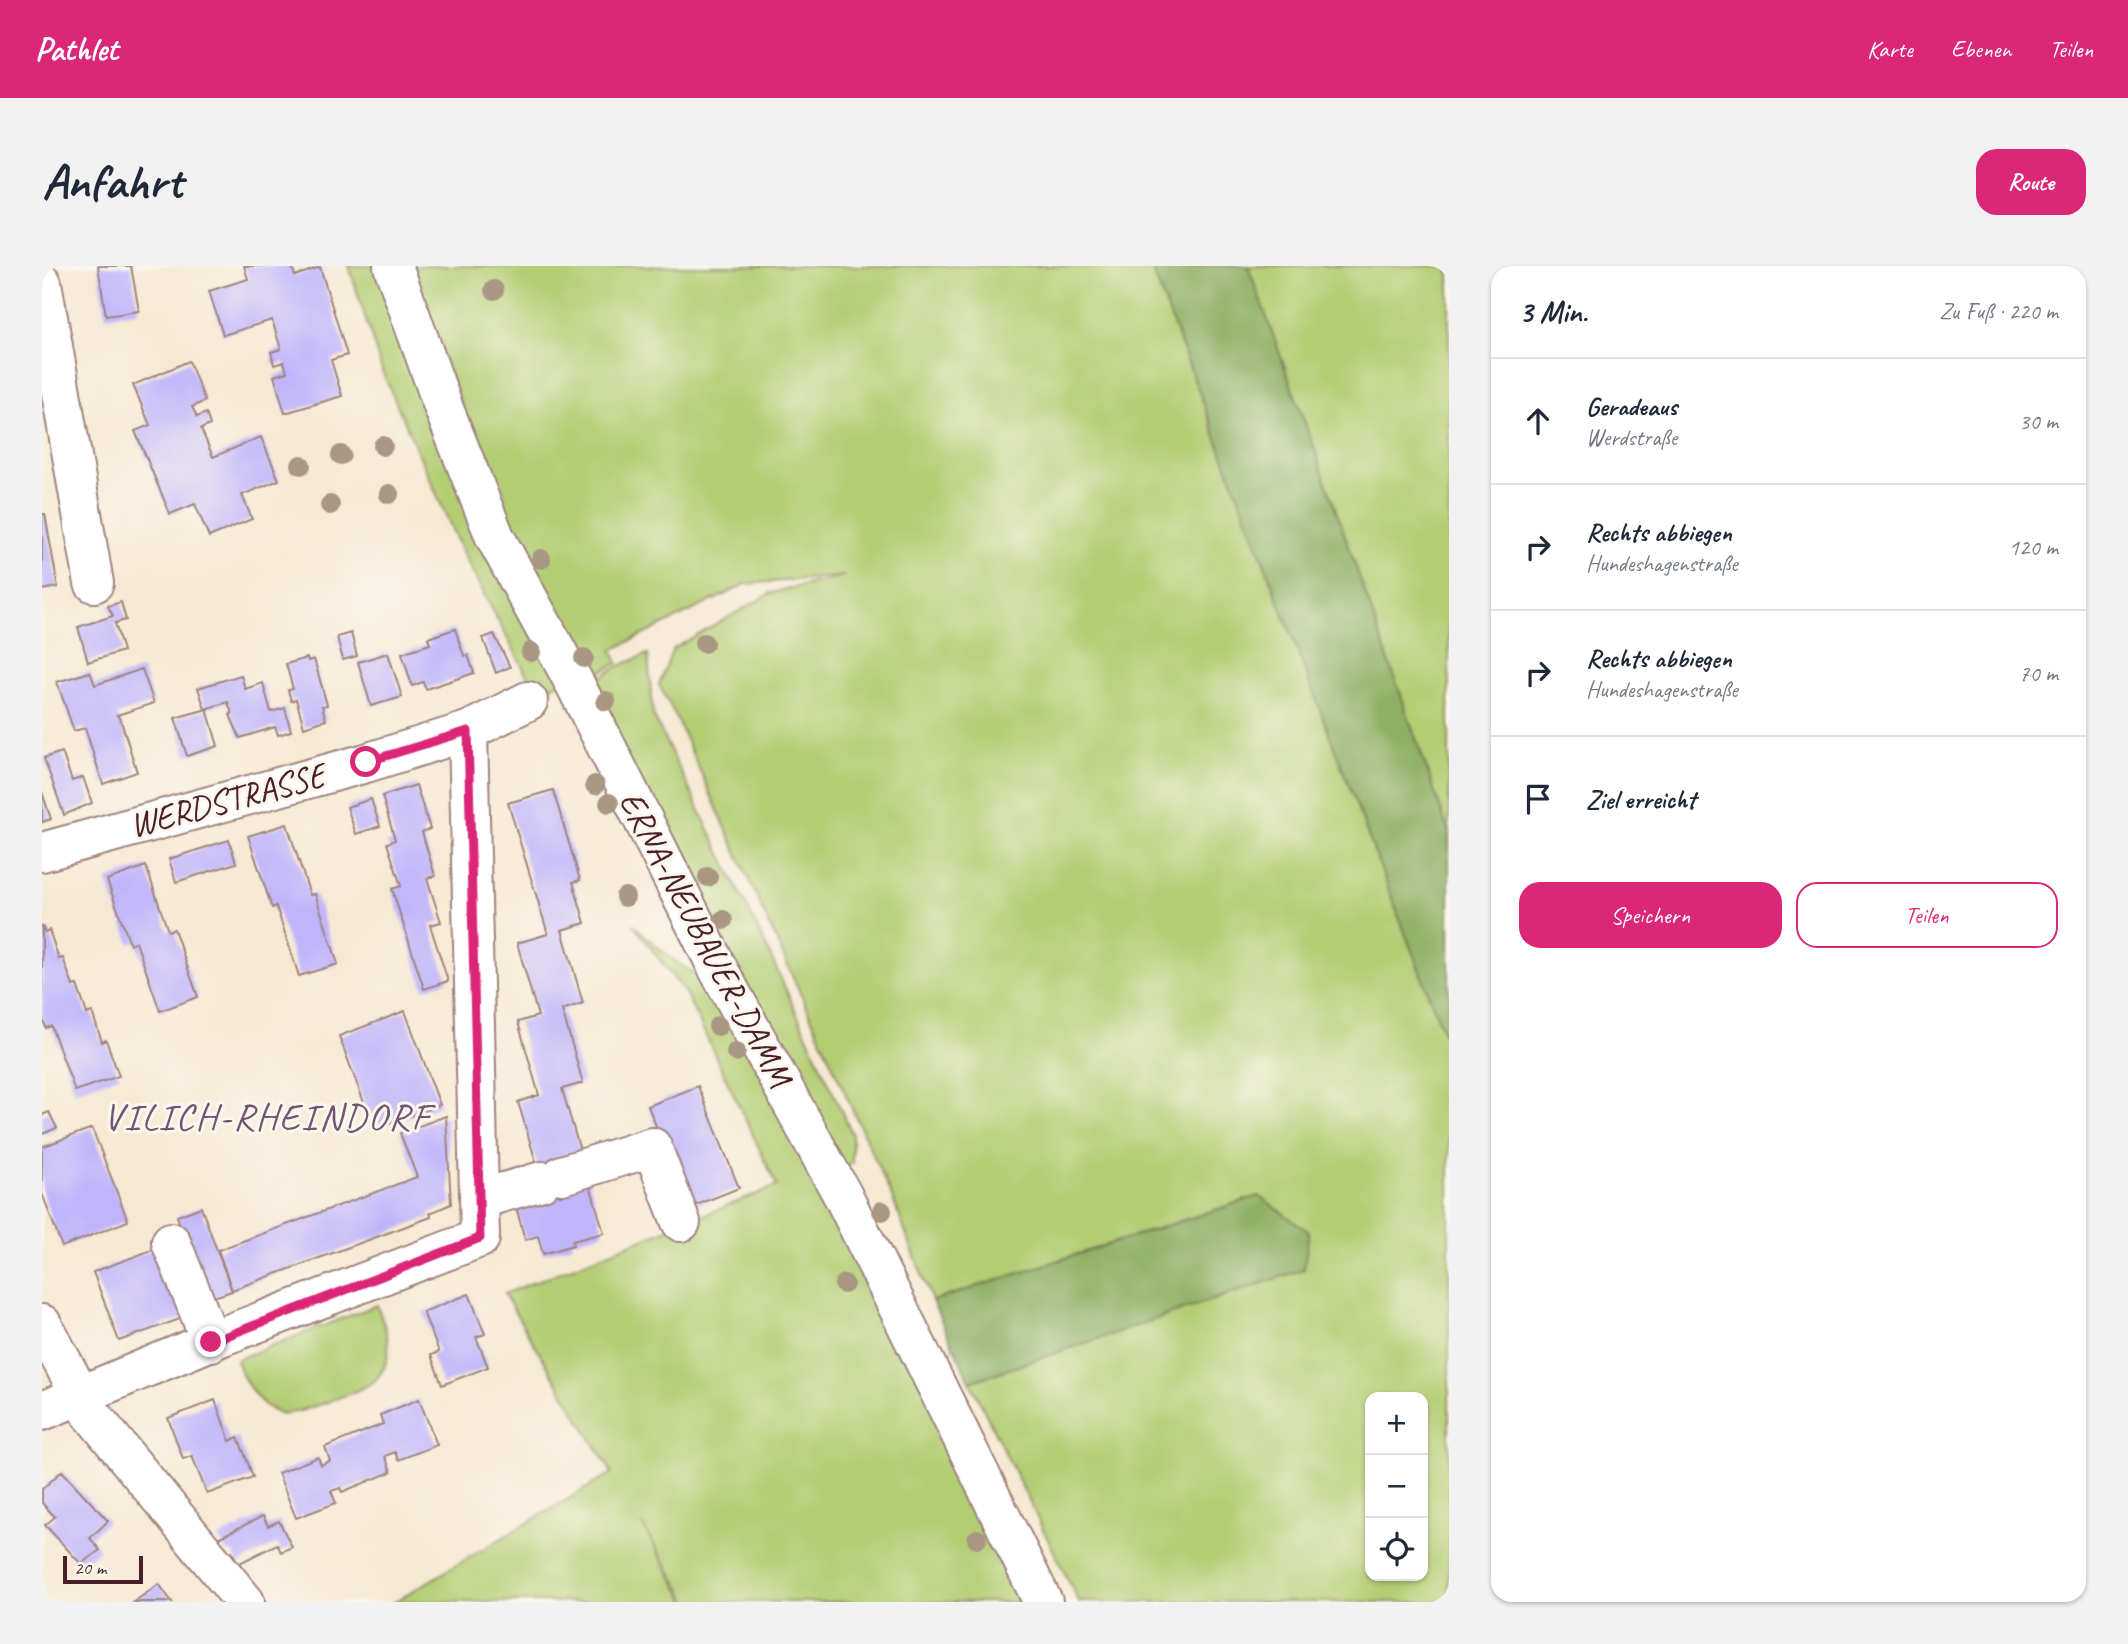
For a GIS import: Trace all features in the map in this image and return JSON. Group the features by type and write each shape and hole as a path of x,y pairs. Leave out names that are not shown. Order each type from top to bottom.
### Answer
{"street":[{"name":"ERNA-NEUBAUER-DAMM","path":"393,266 444,409 495,537 576,686 717,967 843,1196 1043,1602"},
{"path":"42,283 94,583"},
{"name":"WERDSTRASSE","path":"42,852 468,731 528,701"},
{"path":"42,1411 480,1238 468,731"},
{"path":"480,1199 652,1147 681,1222"},
{"path":"171,1242 211,1342"},
{"path":"42,1324 80,1397 245,1602"}],"green space":[{"path":"349,266 388,266 561,682 537,694 463,554 382,371"},
{"path":"410,266 1151,266 1449,1048 1449,1602 1079,1602 970,1382 1304,1269 1258,1196 932,1301 892,1197 659,685 673,649 771,593 844,576 746,584 612,650 618,663 583,680 502,515"},
{"path":"1151,266 1248,266 1449,833 1449,1048"},
{"path":"1248,266 1449,266 1449,833 1318,459"},
{"path":"648,654 653,715 765,944 852,1134 852,1163 841,1171 587,685 619,666"},
{"path":"633,924 682,966 717,983 1037,1602 689,1602 642,1524 686,1602 394,1602 612,1473 504,1294 777,1186 687,996"},
{"path":"1259,1196 1309,1232 1304,1269 970,1382 932,1301"},
{"path":"377,1305 386,1333 388,1356 380,1375 370,1384 324,1403 279,1413 264,1405 247,1384 236,1361 240,1358"}],"building":[{"path":"98,266 131,266 139,311 106,316"},
{"path":"244,266 292,266 295,276 320,267 347,355 331,360 342,396 285,413 274,376 287,372 284,362 274,365 271,352 281,349 272,320 223,335 209,291 248,279"},
{"path":"189,361 205,401 192,407 197,417 206,413 210,425 201,429 213,457 261,437 279,480 242,495 252,519 209,537 195,504 170,514 135,431 150,425 133,385"},
{"path":"42,514 45,514 58,587 42,590"},
{"path":"121,602 126,620 115,623 123,651 88,662 78,627 113,616 108,606"},
{"path":"455,629 464,656 468,655 474,673 426,689 423,682 412,686 402,653 430,644 428,638"},
{"path":"351,633 357,656 343,660 337,637"},
{"path":"494,634 510,667 496,673 483,638"},
{"path":"388,653 402,697 371,706 358,662"},
{"path":"307,658 308,661 314,659 327,705 322,706 326,720 304,727 296,699 291,701 288,690 293,689 286,664"},
{"path":"142,669 154,703 117,715 137,772 103,784 85,728 74,731 57,682 90,672 95,685"},
{"path":"241,675 245,689 263,683 271,712 285,708 291,731 278,735 275,727 240,738 230,715 232,714 228,702 205,709 198,688"},
{"path":"207,709 218,746 187,756 175,718"},
{"path":"62,752 72,781 83,777 92,803 64,815 44,758"},
{"path":"416,785 430,829 422,832 435,876 427,878 441,922 430,925 448,981 424,989 392,889 401,886 387,843 395,840 382,796"},
{"path":"553,790 580,880 573,882 585,923 562,930 583,1003 562,1010 583,1083 562,1089 604,1233 572,1241 573,1245 543,1254 538,1236 525,1240 515,1203 546,1195 518,1102 539,1095 518,1022 538,1016 517,943 548,934 508,803"},
{"path":"42,792 51,819 42,822"},
{"path":"371,799 380,826 356,834 347,807"},
{"path":"287,824 310,895 315,894 338,964 299,976 276,906 272,908 248,836"},
{"path":"229,840 236,863 176,882 169,859"},
{"path":"146,866 168,931 174,929 198,997 160,1011 136,942 130,944 107,880"},
{"path":"42,925 45,932 49,930 59,959 63,958 73,986 77,985 87,1014 92,1012 102,1042 106,1040 119,1076 75,1091 51,1026 46,1028 42,1016"},
{"path":"405,1011 440,1105 374,1129 339,1036"},
{"path":"698,1086 739,1188 689,1208 648,1106"},
{"path":"49,1112 57,1128 42,1134 42,1115"},
{"path":"446,1116 451,1204 430,1213 431,1217 232,1290 218,1250 417,1177 400,1133"},
{"path":"92,1128 128,1221 62,1247 42,1193 42,1147"},
{"path":"201,1207 232,1291 208,1299 177,1216"},
{"path":"157,1248 183,1318 119,1341 93,1272"},
{"path":"469,1294 485,1334 476,1337 488,1367 442,1385 431,1355 439,1352 423,1312"},
{"path":"419,1399 437,1445 398,1460 395,1452 385,1456 391,1472 342,1492 340,1488 331,1491 336,1503 296,1518 278,1473 318,1457 321,1465 330,1461 325,1447 383,1424 380,1415"},
{"path":"215,1400 230,1441 238,1437 253,1477 207,1494 192,1456 183,1459 168,1418"},
{"path":"62,1471 108,1521 90,1538 100,1550 81,1564 45,1525 55,1517 42,1503 42,1489"},
{"path":"263,1516 268,1526 279,1521 292,1547 281,1552 277,1544 238,1564 232,1551 228,1553 218,1538"},
{"path":"159,1584 172,1602 134,1602"}],"district":[{"name":"VILICH-RHEINDORF","path":"267,1116"}],"route":[{"path":"211,1342 480,1238 468,731 366,762"}]}
